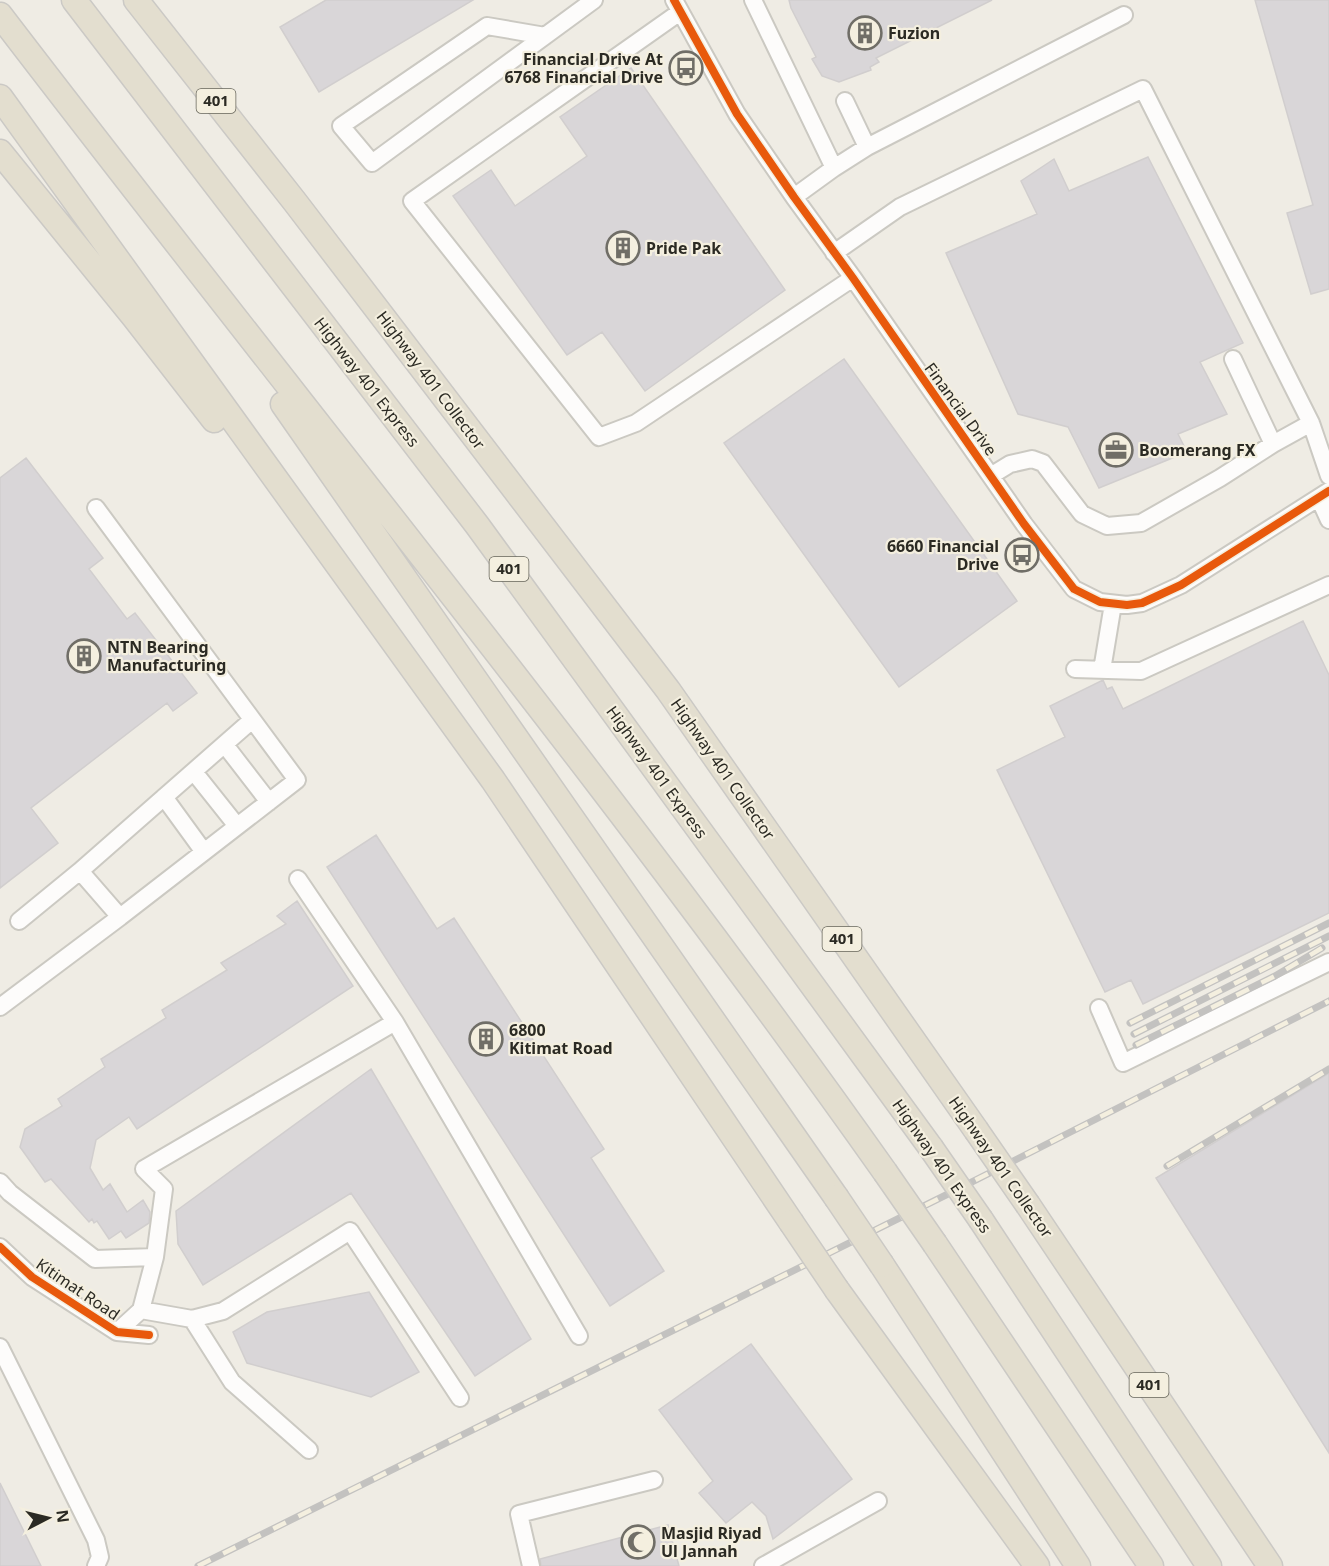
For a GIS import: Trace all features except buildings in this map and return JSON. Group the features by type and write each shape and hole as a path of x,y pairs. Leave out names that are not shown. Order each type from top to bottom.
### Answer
{"highway":[{"name":"Highway 401 Express","path":"74,0 477,525 931,1148 1209,1566"},
{"name":"Highway 401 Collector","path":"136,0 295,202 668,690 1028,1205 1270,1566"},
{"path":"154,0 295,202"},
{"path":"0,15 137,195 604,790 885,1172 1151,1566"},
{"path":"0,97 493,780 837,1290 1037,1566"},
{"path":"0,152 134,317 493,780"},
{"path":"137,195 836,1197 1078,1566"}],"street":[{"path":"545,36 487,26 341,126 372,162 545,36 594,0"},
{"path":"753,0 834,168"},
{"path":"677,6 412,201 599,437 636,423 853,278"},
{"name":"Financial Drive","path":"677,6 737,114 992,475 1024,524 1074,589 1090,598 1113,604 1142,603 1174,589 1324,495"},
{"path":"794,197 867,147 1124,15"},
{"path":"834,253 900,207 1143,89 1311,423 1329,476"},
{"path":"845,101 867,147"},
{"path":"1233,359 1273,444"},
{"path":"992,475 1010,464 1032,459 1043,463 1082,514 1107,526 1140,523 1311,423"},
{"path":"1324,495 1329,520"},
{"path":"0,1007 297,780 96,508"},
{"path":"1075,669 1141,671 1329,585"},
{"path":"1102,670 1113,604"},
{"path":"19,921 80,871 252,720"},
{"path":"225,745 269,801"},
{"path":"194,772 237,826"},
{"path":"165,797 204,852"},
{"path":"80,871 120,917"},
{"path":"298,879 395,1022 579,1336"},
{"path":"1099,1008 1123,1063 1329,962"},
{"path":"117,1332 141,1310 155,1257 164,1189 144,1169 395,1022"},
{"path":"0,1182 10,1193 95,1259 155,1257"},
{"path":"141,1310 192,1319 223,1311 350,1231 460,1398"},
{"name":"Kitimat Road","path":"0,1247 32,1277 117,1332 149,1335"},
{"path":"192,1319 231,1382 309,1450"},
{"path":"0,1347 96,1540 100,1557 96,1566"},
{"path":"531,1566 519,1514 654,1480"},
{"path":"763,1566 878,1501"}],"railway":[{"path":"1130,1023 1329,923"},
{"path":"1134,1034 1329,936"},
{"path":"1136,1045 1275,976 1322,948"},
{"path":"198,1566 952,1192 1329,1001"},
{"path":"1167,1166 1329,1069"}],"cycle path":[{"path":"674,0 737,114 1024,524 1074,589 1100,602 1127,605 1142,603 1181,585 1329,491"},
{"path":"0,1247 32,1277 117,1332 149,1335"}],"place":[{"name":"Fuzion","path":"865,33"},
{"name":"Financial Drive At 6768 Financial Drive","path":"686,68"},
{"name":"Pride Pak","path":"623,248"},
{"name":"Boomerang FX","path":"1116,450"},
{"name":"6660 Financial Drive","path":"1022,555"},
{"name":"NTN Bearing Manufacturing","path":"84,656"},
{"name":"6800 Kitimat Road","path":"486,1039"},
{"name":"Masjid Riyad Ul Jannah","path":"638,1542"}]}
